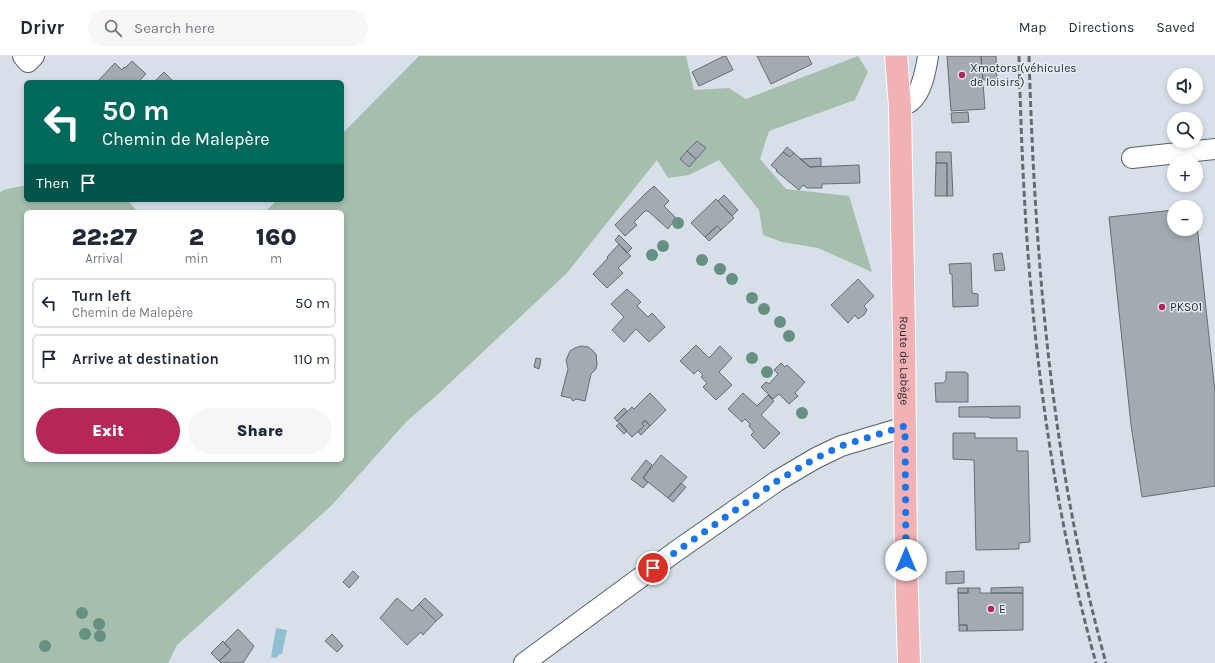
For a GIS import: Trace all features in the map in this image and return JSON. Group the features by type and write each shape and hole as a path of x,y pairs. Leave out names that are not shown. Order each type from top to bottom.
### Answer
{"main road":[{"name":"Route de Labège","path":"896,56 900,107 906,560 909,663"}],"street":[{"path":"900,107 912,101 922,85 928,56"},
{"path":"1132,158 1215,149"},
{"path":"524,663 777,481 816,458 841,446 905,426"}],"green space":[{"path":"419,56 686,56 694,90 729,88 746,99 858,56 868,72 855,100 769,131 760,159 786,189 849,196 872,272 818,248 782,242 763,235 759,210 719,160 689,175 668,178 657,160 567,273 436,396 407,421 332,505 177,645 168,663 0,663 0,193 3,190 24,185 24,202 129,202 136,210 24,210 24,462 344,462 344,210 267,210 275,202 344,202 344,132"}],"water":[{"path":"276,628 287,630 282,654 276,658 271,657"}],"building":[{"path":"726,56 733,70 699,86 692,72"},
{"path":"757,56 808,56 812,64 771,84"},
{"path":"947,56 981,56 985,109 951,111"},
{"path":"981,56 996,56 997,80 983,80"},
{"path":"132,61 146,74 140,80 99,80 115,63 122,70 124,67 125,68"},
{"path":"164,72 172,80 156,80"},
{"path":"968,112 969,122 952,123 951,113"},
{"path":"697,141 706,148 696,159 687,151"},
{"path":"787,147 794,153 790,157 783,152"},
{"path":"687,151 696,159 689,167 680,159"},
{"path":"783,152 790,157 794,153 810,167 859,165 860,183 822,184 822,188 807,188 803,185 799,190 771,165"},
{"path":"936,152 951,152 953,196 947,196 947,163 936,163"},
{"path":"821,158 821,166 810,167 800,159"},
{"path":"936,163 947,163 947,196 935,196"},
{"path":"654,186 669,201 664,206 676,218 668,229 648,211 645,211 634,222 637,225 625,236 615,225"},
{"path":"724,195 738,210 732,216 718,201"},
{"path":"716,199 734,218 721,230 717,226 705,237 691,223"},
{"name":"PKS01","path":"1167,211 1167,236 1198,236 1215,392 1215,486 1142,497 1131,425 1109,217"},
{"path":"717,226 721,230 709,241 705,237"},
{"path":"619,235 632,248 627,253 615,240"},
{"path":"619,244 631,256 618,268 623,273 607,288 593,274"},
{"path":"1002,253 1005,270 995,271 993,254"},
{"path":"971,263 972,293 978,294 978,306 953,307 952,274 950,274 949,264"},
{"path":"858,279 874,296 864,306 867,310 864,315 858,319 855,315 848,323 831,305"},
{"path":"627,289 641,302 637,306 648,317 652,313 665,327 649,342 636,329 624,342 612,330 624,317 611,304"},
{"path":"696,345 709,358 720,346 732,358 719,372 732,385 716,400 703,387 707,383 701,377 703,375 698,370 694,374 680,361"},
{"path":"581,346 588,347 596,354 597,364 596,369 591,374 585,401 576,399 573,401 571,398 561,396 568,369 566,360 570,351"},
{"path":"536,358 541,359 539,369 534,367"},
{"path":"781,363 785,367 787,365 805,382 795,393 798,396 789,404 779,394 773,399 761,387 766,382 769,384 778,374 774,370"},
{"path":"946,372 965,372 968,374 968,402 936,402 935,383 943,383 946,380"},
{"path":"650,393 666,410 650,426 645,420 642,424 644,426 632,437 617,421 632,407 634,409"},
{"path":"743,393 757,406 768,395 774,401 761,415 780,433 764,449 751,435 754,432 749,426 750,424 745,419 742,422 728,409"},
{"path":"1020,406 1020,418 959,417 959,407"},
{"path":"624,408 627,411 617,421 614,418"},
{"path":"645,420 650,426 641,435 638,432 644,426 642,424"},
{"path":"620,423 627,431 624,434 616,426"},
{"path":"953,433 975,433 975,438 1017,438 1017,451 1028,451 1030,542 1019,543 1019,549 976,550 974,460 953,459"},
{"path":"661,455 687,477 668,498 643,478"},
{"path":"646,460 652,465 643,478 648,482 643,488 631,479"},
{"path":"681,483 686,487 673,502 668,498"},
{"path":"353,571 359,577 349,588 343,582"},
{"path":"964,571 964,583 946,584 946,572"},
{"path":"1023,587 1023,593 991,593 991,588"},
{"path":"958,588 968,588 968,593 958,593"},
{"name":"E","path":"968,588 980,588 980,593 1023,593 1023,630 967,631 967,625 959,625 958,593 968,593"},
{"path":"397,598 412,611 419,604 436,621 423,635 421,632 407,645 380,618"},
{"path":"425,598 443,615 436,621 419,604"},
{"path":"959,625 967,625 967,631 959,631"},
{"path":"238,629 254,646 243,663 221,663 219,661 231,650 224,643"},
{"path":"332,634 343,646 337,652 325,641"},
{"path":"223,641 231,650 219,661 211,653"}],"railway":[{"path":"1019,56 1026,232 1041,384 1047,431 1063,524 1096,663"},
{"path":"1029,56 1041,286 1049,362 1059,438 1072,513 1087,588 1106,663"}],"place":[{"name":"Xmotors (véhicules de loisirs)","path":"962,75"},
{"name":"PKS01","path":"1162,307"},
{"name":"E","path":"991,609"}],"route":[{"path":"653,568 777,481 816,458 841,446 905,426 906,560"}]}
